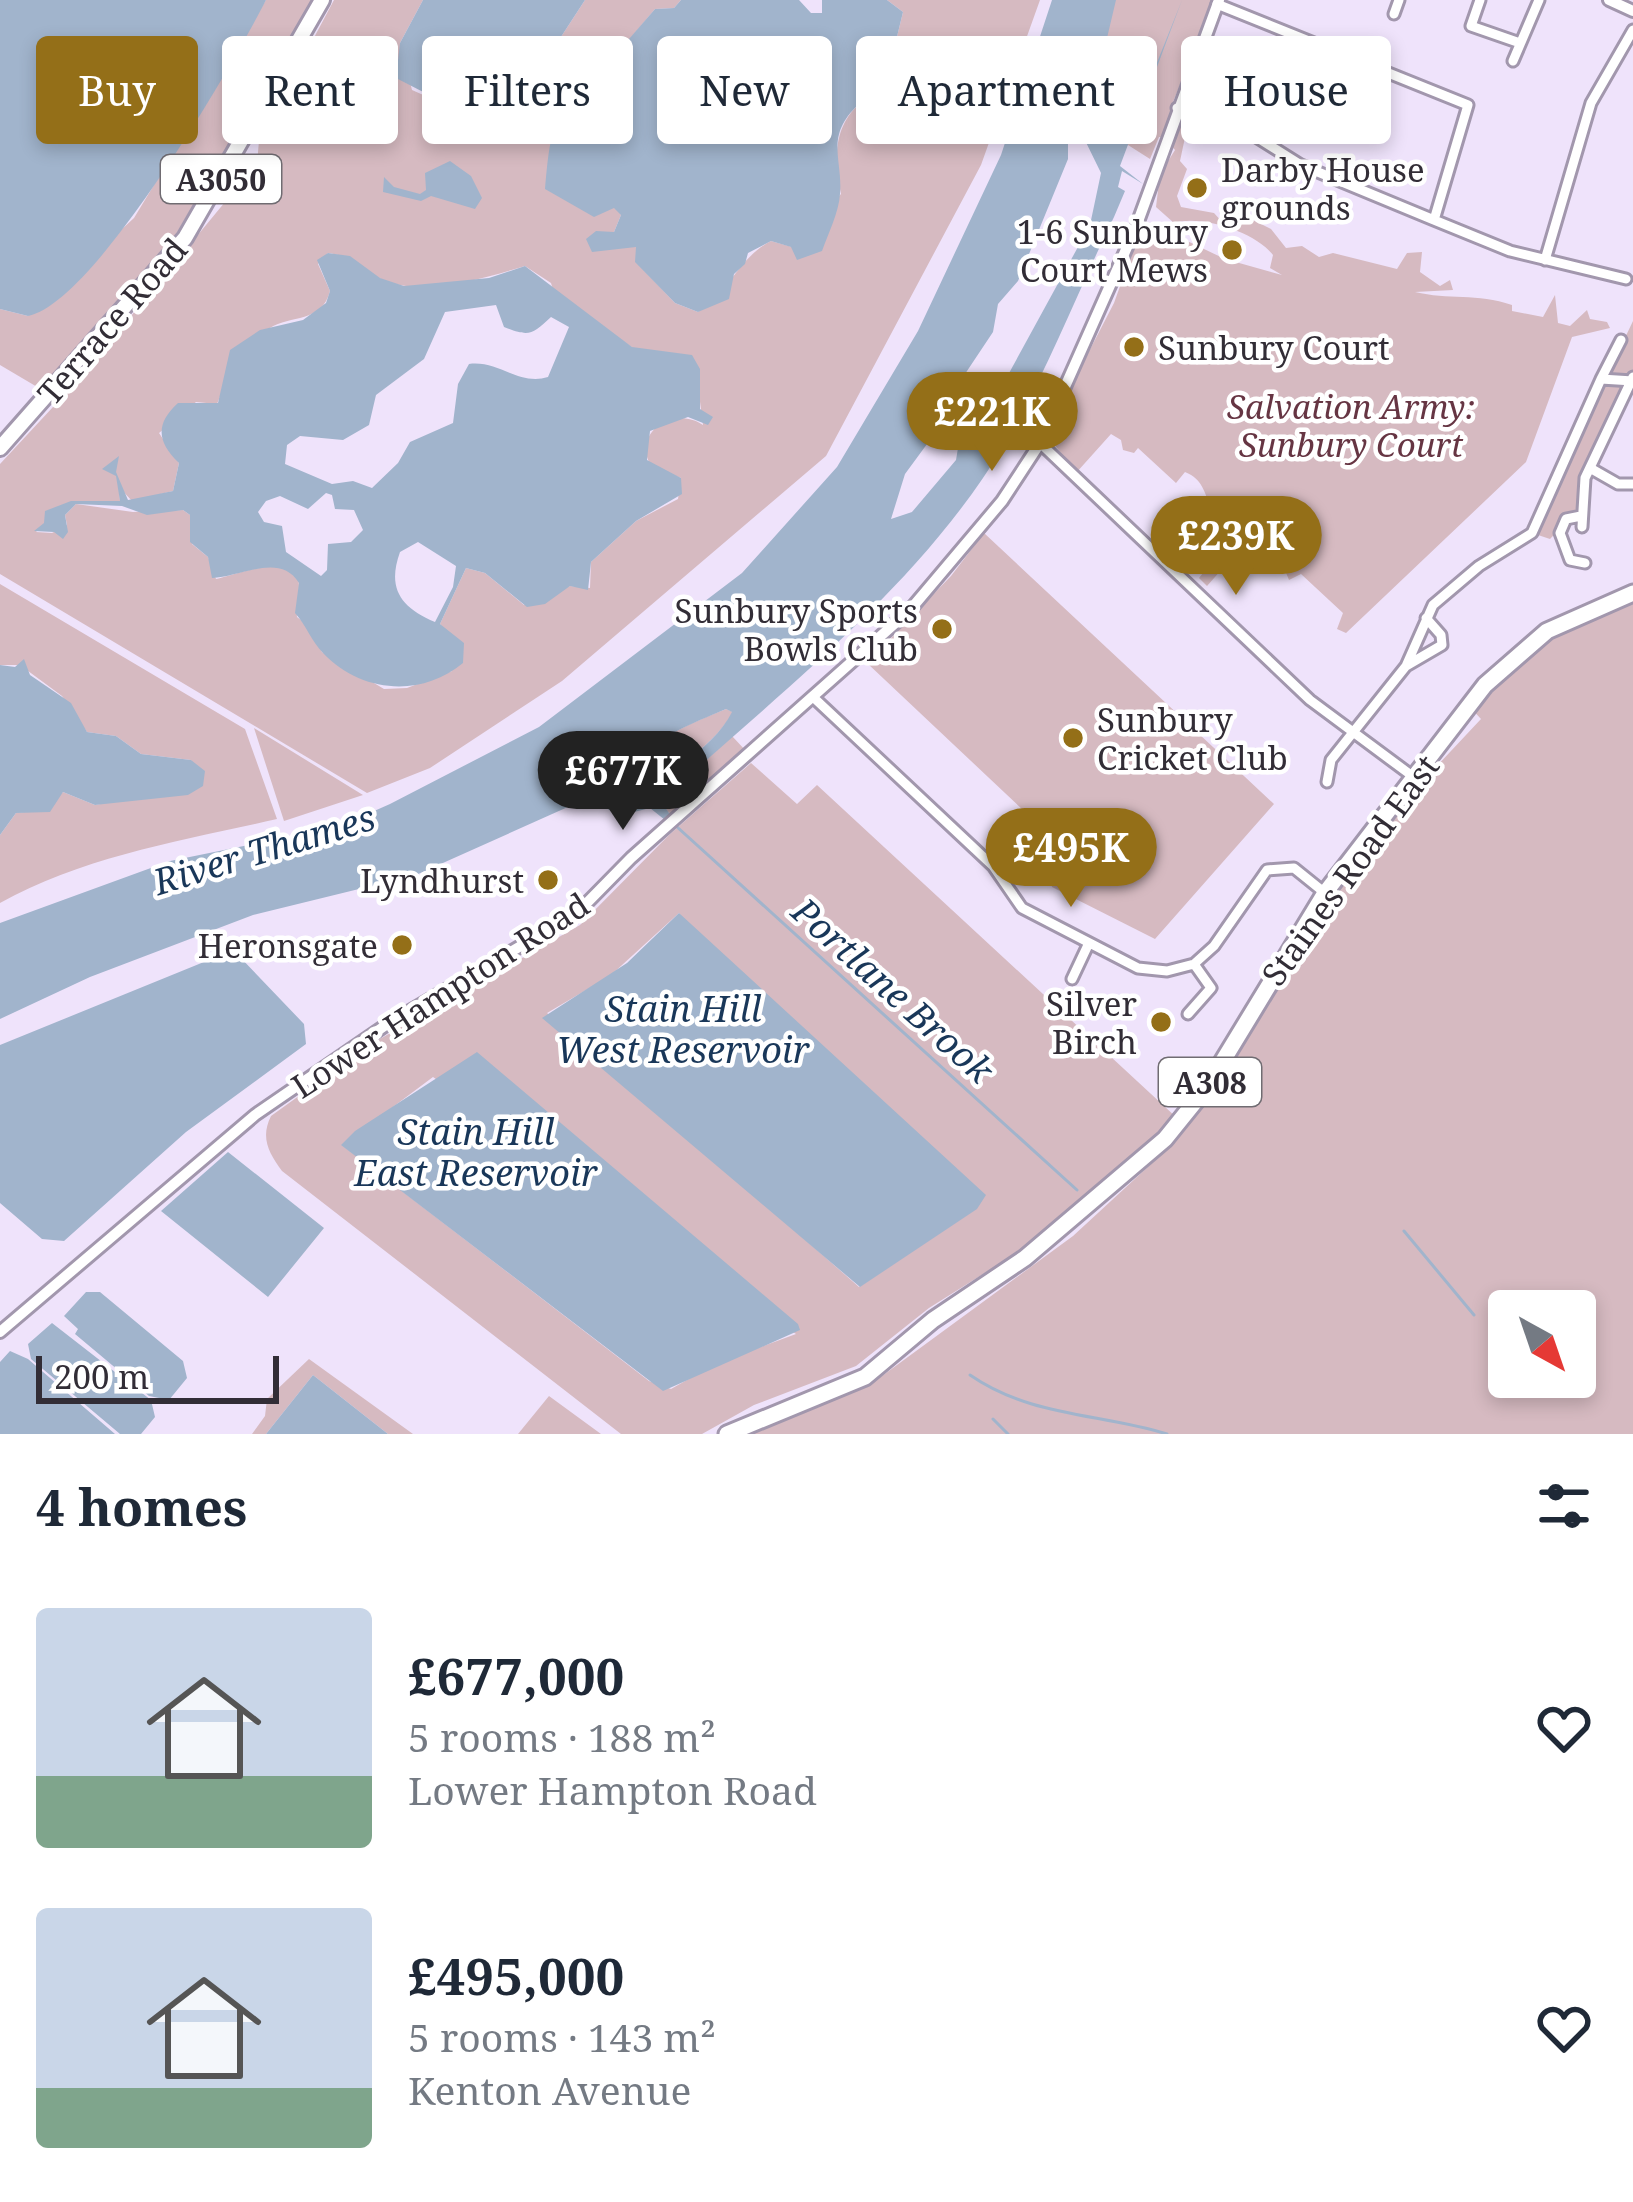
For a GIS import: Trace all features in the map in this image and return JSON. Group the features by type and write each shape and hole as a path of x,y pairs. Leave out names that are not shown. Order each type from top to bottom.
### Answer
{"highway":[{"name":"Staines Road East","path":"727,1434 865,1377 933,1320 1042,1245 1173,1131 1207,1087 1324,893 1509,660 1573,617 1633,593"}],"main road":[{"name":"Terrace Road","path":"0,448 185,238 322,0"}],"street":[{"path":"1394,14 1399,0"},
{"path":"1480,0 1471,26 1520,43"},
{"path":"1513,61 1539,0"},
{"path":"1609,0 1633,11"},
{"path":"1218,2 1468,105 1434,220"},
{"name":"Lower Hampton Road","path":"0,1332 256,1115 386,1025 577,913 878,643 942,574 1040,443 1136,227 1218,2"},
{"path":"1545,260 1591,103 1633,30"},
{"path":"1177,108 1245,130 1301,165 1434,220 1545,260 1626,279"},
{"path":"1328,782 1330,760 1406,666 1426,617 1455,584 1532,533 1621,340"},
{"path":"1586,563 1565,563 1560,533 1566,519 1581,522 1590,468 1632,380 1601,379"},
{"path":"1040,443 1352,733 1414,778"},
{"path":"1590,468 1618,484 1633,484"},
{"path":"1406,666 1442,645 1441,634 1426,617"},
{"path":"813,697 993,866 1022,908 1088,945 1151,971 1194,964 1214,946 1267,870 1294,868 1324,893"},
{"path":"1072,979 1088,945"},
{"path":"1188,1014 1211,988 1194,964"}],"green space":[{"path":"266,0 314,0 293,36 244,36"},
{"path":"334,0 423,0 400,43 412,90 422,94 422,144 587,144 621,215 614,232 636,247 636,262 675,303 698,312 760,248 771,241 792,247 841,194 840,134 856,107 856,144 989,144 826,456 562,681 430,768 367,793 0,574 0,464 79,379 244,179 256,174 259,144 398,144 398,36 315,36","holes":["328,253 386,281 419,287 456,284 525,266 551,283 554,293 699,394 703,425 680,418 651,433 646,454 651,466 681,478 678,499 636,521 591,562 590,588 570,586 524,605 485,573 466,568 440,624 446,631 452,671 407,688 384,689 322,652 310,627 297,617 299,583 292,571 272,567 216,579 208,557 192,544 190,515 183,510 133,512 76,504 65,515 67,525 52,533 36,532 72,504 120,501 119,487 132,501 173,491 179,463 159,433 196,402 217,404 237,362 260,335 320,308 330,291 318,264"]},
{"path":"585,0 681,0 674,8 655,9 632,36 562,36"},
{"path":"887,0 1040,0 1027,36 897,36 903,12"},
{"path":"1113,0 1214,0 1200,36 1181,36 1181,82 1165,137 1157,142 1157,36 1105,36"},
{"path":"222,73 222,144 229,144 169,246 44,391 0,365 0,309 28,316 134,218 179,144 198,144 198,112"},
{"name":"Salvation Army: Sunbury Court","path":"1181,125 1180,161 1187,169 1177,196 1181,207 1214,213 1223,223 1237,198 1243,200 1247,217 1271,229 1286,248 1302,246 1319,257 1333,253 1397,269 1407,253 1422,252 1420,272 1440,286 1450,280 1453,290 1415,292 1499,301 1512,305 1512,311 1543,317 1555,295 1558,323 1570,326 1587,310 1590,319 1607,322 1610,328 1572,337 1526,462 1346,633 1337,629 1343,613 1301,574 1289,580 1278,553 1254,533 1207,586 1199,578 1241,525 1223,511 1210,509 1203,488 1191,475 1185,472 1176,483 1138,448 1134,453 1123,450 1121,440 1111,434 1076,473 1054,444 1065,398 1114,303 1137,239 1158,235 1164,224 1185,229 1183,239 1225,259 1282,275 1270,268 1273,255 1255,239 1213,223 1174,223 1156,207 1160,174 1175,150 1169,143"},
{"path":"1106,144 1156,144 1150,159 1128,145 1118,152"},
{"path":"1633,321 1633,381 1585,478 1581,516 1572,516 1550,539 1532,533"},
{"name":"Sunbury Cricket Club","path":"984,533 1274,804 1155,939 1052,887 1040,826 867,663 951,576"},
{"path":"0,584 245,729 277,819 100,861 0,903 0,835 16,813 43,810 63,792 95,805 201,786 191,760 141,754 116,736 87,732 62,696 20,665 0,665"},
{"path":"1633,593 1633,1434 751,1434 882,1376 1073,1236 1163,1153 1233,1061 1338,890 1420,784 1481,719 1469,706 1527,645"},
{"path":"726,709 733,712 701,749 643,788 629,795 619,793 624,777 648,749"},
{"path":"254,728 363,795 284,821"},
{"path":"732,736 746,751 671,816 661,802"},
{"path":"751,763 797,804 817,785 1177,1118 1050,1232 929,1308 856,1366 754,1405 702,1434 621,1434 282,1171 270,1151 266,1131 271,1116 371,1044 580,925 669,835","holes":["679,913 914,1249 859,1287 547,1013 610,976","433,1077 796,1334 717,1363 671,1389 649,1381 342,1145"]},
{"path":"309,1359 413,1434 388,1434 313,1375 266,1434 252,1434 265,1416 267,1399"},
{"path":"549,1396 601,1434 518,1434"}],"water":[{"path":"0,0 266,0 246,36 222,36 222,78 198,118 198,36 36,36 36,144 182,144 124,227 56,301 28,316 0,309"},
{"path":"423,0 585,0 562,36 422,36 422,91 398,79 400,43"},
{"path":"681,0 799,0 811,13 822,13 822,0 887,0 903,12 897,36 856,36 856,107 838,137 839,201 822,251 797,260 791,247 771,241 748,253 745,264 734,274 729,299 698,312 675,303 635,262 636,247 592,252 586,239 596,231 614,232 621,215 614,208 594,217 545,189 551,144 633,144 632,36 655,9 674,8"},
{"path":"1052,0 1116,0 1107,36 1040,36"},
{"name":"River Thames","path":"1005,144 1068,144 1068,159 1018,281 998,304 993,332 965,374 941,425 905,474 891,519 912,512 956,460 958,448 985,417 1090,225 1101,173 1087,144 1128,144 1120,166 1143,184 1122,171 1118,187 1125,191 1114,217 1037,383 983,478 873,609 661,801 671,816 665,820 650,808 618,816 599,803 579,802 416,875 253,915 90,977 0,1019 0,923 170,861 338,827 539,727 742,573 837,467 918,331","holes":["726,709 732,712 713,738 687,760 629,795 619,792 634,761 648,749 682,728"]},
{"path":"450,161 471,176 482,198 475,209 431,196 421,201 383,192 384,177 394,187 420,194 426,190 425,173"},
{"path":"328,253 350,256 380,278 404,286 489,278 525,266 632,347 692,355 700,369 700,409 713,417 708,425 688,417 650,431 647,460 681,478 682,494 636,521 591,562 588,590 570,586 545,604 527,607 485,573 466,568 440,624 464,643 463,663 429,682 410,686 373,683 338,666 319,649 295,613 299,583 281,569 212,578 208,557 190,542 190,515 183,510 147,515 122,506 76,504 65,515 68,532 63,539 54,532 34,531 44,523 45,511 71,501 120,501 116,476 102,469 119,456 116,472 128,500 173,491 179,463 163,440 165,418 178,403 218,403 230,350 260,330 303,320 326,303 330,291 317,260","holes":["496,305 504,327 512,330 530,332 551,317 569,327 548,377 528,378 469,364 458,384 453,423 410,442 398,463 372,488 353,481 332,484 285,464 287,445 300,436 343,440 369,425 376,395 424,359 445,312","326,493 332,495 335,509 354,510 363,530 351,542 328,544 327,570 321,576 286,552 282,526 264,522 258,512 266,501 280,496 308,509","418,542 456,566 453,587 435,622 413,610 400,595 395,576 400,552"]},
{"path":"24,659 30,675 71,703 87,732 116,736 141,754 191,760 205,771 203,786 188,795 95,805 63,792 50,812 16,813 0,835 0,665 15,667"},
{"name":"Stain Hill West Reservoir","path":"679,913 986,1195 977,1209 860,1287 542,1018 627,963"},
{"path":"226,953 238,955 304,1024 306,1044 186,1132 64,1241 42,1239 0,1203 0,1045"},
{"name":"Stain Hill East Reservoir","path":"477,1052 800,1330 663,1391 341,1145 355,1131"},
{"path":"228,1152 324,1228 268,1297 161,1211"},
{"path":"86,1292 100,1292 183,1361 187,1378 169,1400 149,1396 75,1334 78,1329 64,1316"},
{"path":"52,1323 151,1400 155,1417 141,1434 120,1434 31,1359 28,1344"},
{"path":"10,1351 28,1359 115,1434 0,1434 0,1362"},
{"path":"313,1375 388,1434 266,1434"}],"waterway":[{"name":"Portlane Brook","path":"676,826 1077,1190"},
{"path":"1404,1231 1474,1315"},
{"name":"Portlane Brook","path":"970,1375 1041,1407 1167,1434"},
{"path":"993,1419 1008,1434"}],"place":[{"name":"Darby House grounds","path":"1197,188"},
{"name":"1-6 Sunbury Court Mews","path":"1232,250"},
{"name":"Sunbury Court","path":"1134,347"},
{"name":"Sunbury Sports Bowls Club","path":"942,629"},
{"name":"Sunbury Cricket Club","path":"1073,738"},
{"name":"Lyndhurst","path":"548,880"},
{"name":"Heronsgate","path":"402,945"},
{"name":"Silver Birch","path":"1161,1022"}]}
